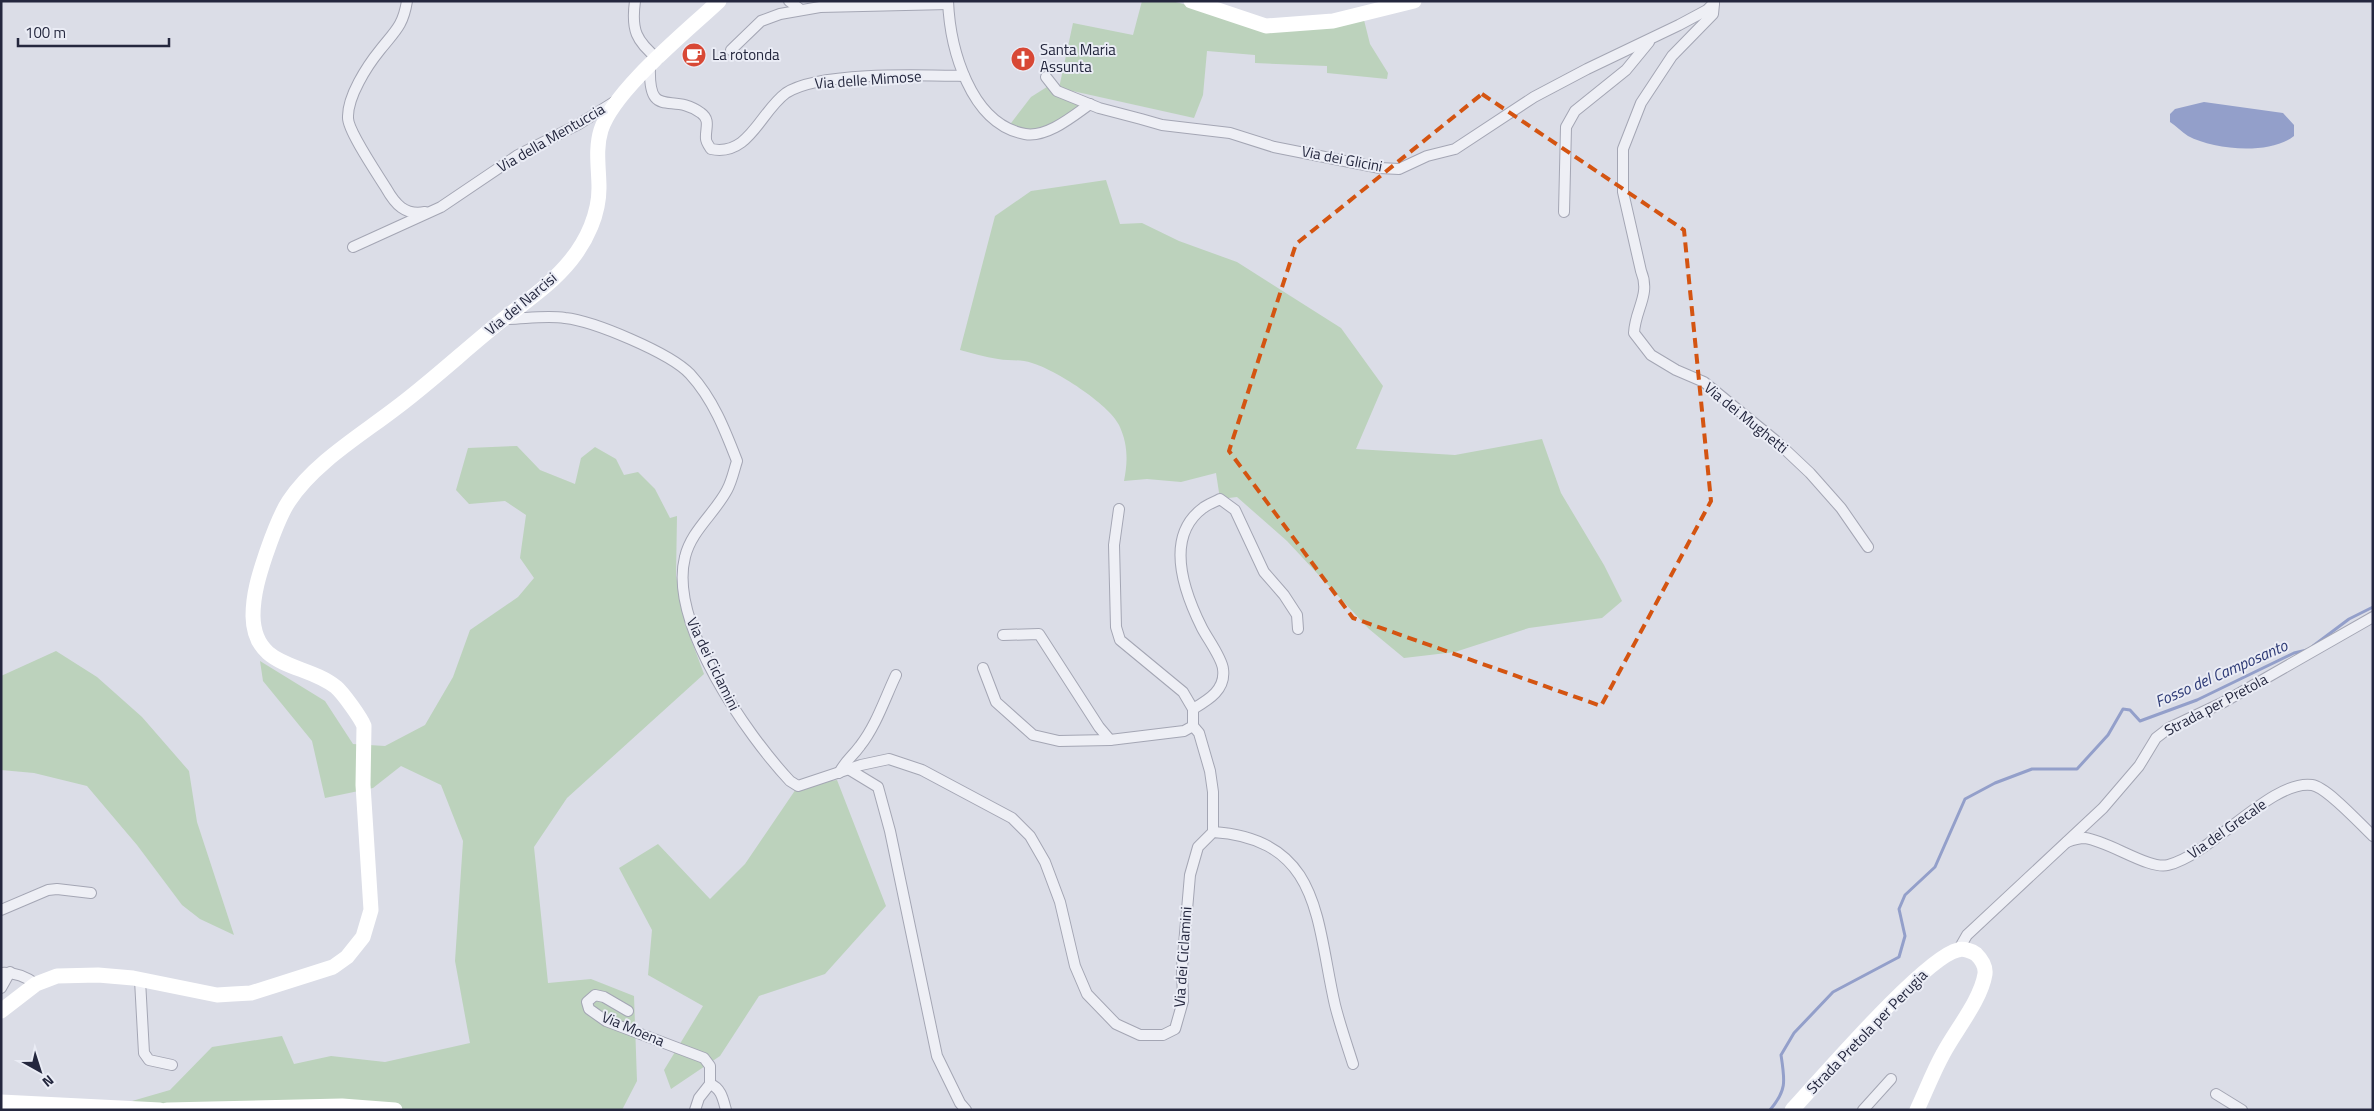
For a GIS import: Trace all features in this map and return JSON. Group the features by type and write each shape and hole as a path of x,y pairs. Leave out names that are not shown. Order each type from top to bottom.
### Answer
{"street":[{"name":"Via della Mentuccia","path":"407,1 404,19 369,62 356,85 348,119 361,149 396,203 406,211 419,213 435,209"},
{"path":"634,1 635,33 654,63"},
{"path":"789,1 800,9"},
{"path":"1191,1 1266,26 1333,22 1409,2"},
{"name":"Via dei Glicini","path":"1046,77 1057,91 1090,104 1162,124 1230,133 1274,146 1380,168 1399,169 1427,156 1455,149 1534,97 1605,60 1652,40 1707,10 1715,2"},
{"name":"Via dei Mughetti","path":"1715,2 1713,14 1672,56 1641,103 1622,149 1623,192 1641,271 1646,282 1634,321 1634,333 1651,355 1676,370 1704,382 1776,441 1810,473 1841,508 1868,547"},
{"name":"Via dei Narcisi","path":"1,1011 36,984 57,976 77,974 140,980 217,995 251,993 333,967 347,957 363,937 371,910 363,785 364,726 361,719 336,688 277,661 262,647 256,633 253,618 256,582 271,539 290,500 314,473 345,444 396,408 552,281 580,248 590,230 599,192 598,145 602,128 617,100 715,3"},
{"path":"731,50 761,21 800,9 948,3 949,18 964,76 975,100 992,116 1008,127 1026,134 1046,131 1090,104"},
{"name":"Via dei Glicini","path":"1564,212 1566,127 1574,111 1626,70 1652,40"},
{"name":"Via delle Mimose","path":"654,63 650,86 654,98 664,104 684,104 702,113 707,121 706,139 711,149 722,151 731,150 741,143 786,93 804,85 868,76 964,76"},
{"name":"Via della Mentuccia","path":"353,247 435,209 518,154 580,124 617,100"},
{"name":"Via dei Ciclamini","path":"504,319 564,318 591,324 653,349 689,372 711,400 737,461 728,489 696,534 685,556 682,588 688,614 717,680 735,713 790,781 798,786 839,774 861,764 889,759 910,764 1012,818 1030,836 1045,862 1060,902 1075,966 1087,994 1116,1024 1140,1035 1162,1035 1176,1029 1182,1000 1182,968 1190,875 1198,847 1213,832"},
{"path":"1193,709 1213,698 1222,683 1223,668 1191,603 1179,557 1182,537 1189,522 1203,507 1220,499 1235,510 1264,572 1284,595 1297,615 1298,629"},
{"path":"1119,509 1114,552 1116,626 1120,640 1183,692 1193,709 1193,726 1199,733 1210,771 1213,792 1213,832 1237,834 1256,839 1297,869 1310,893 1324,939 1335,1006 1353,1064"},
{"name":"Strada per Pretola","path":"1959,949 1967,935 2104,808 2138,766 2156,738 2169,728 2224,702 2373,617"},
{"path":"1003,635 1039,634 1099,727 1110,740"},
{"path":"983,668 996,702 1033,735 1058,741 1110,740 1184,731 1193,726"},
{"path":"839,774 846,760 860,746 870,729 896,675"},
{"path":"850,770 878,787 890,831 937,1056 960,1103 966,1110"},
{"name":"Via del Grecale","path":"2066,842 2084,838 2115,847 2154,866 2166,866 2188,858 2258,806 2293,786 2313,784 2332,797 2373,836"},
{"path":"1,910 48,890 57,889 91,893"},
{"path":"1918,1110 1942,1055 1980,989 1985,972 1982,960 1972,951 1959,949"},
{"name":"Strada Pretola per Perugia","path":"1792,1110 1889,1006 1933,965 1959,949"},
{"path":"1,988 6,973 29,979 36,984"},
{"path":"140,980 144,1053 149,1060 172,1065"},
{"name":"Via Moena","path":"628,1011 604,997 596,995 587,1002 589,1009 606,1021 704,1058 710,1066 710,1084 716,1086 721,1094 726,1110"},
{"path":"1862,1110 1891,1079"},
{"path":"696,1110 699,1098 710,1084"},
{"path":"2216,1094 2242,1110"},
{"path":"1,1102 160,1110"},
{"path":"167,1110 342,1106 395,1110"}],"highlighted area":[{"path":"1482,94 1684,230 1711,501 1601,706 1353,618 1229,451 1296,244"}],"green space":[{"path":"1142,1 1172,1 1266,26 1363,16 1370,44 1388,73 1387,79 1327,73 1327,66 1255,63 1255,55 1207,51 1203,95 1194,118 1059,88 1073,23 1133,35"},
{"path":"1050,85 1090,104 1071,117 1026,134 1008,127 1031,97"},
{"path":"1106,180 1120,224 1142,223 1179,241 1237,262 1341,328 1383,386 1356,449 1455,455 1542,439 1561,493 1604,565 1622,601 1602,618 1529,628 1455,652 1404,658 1369,629 1287,541 1237,497 1220,499 1216,473 1181,482 1147,479 1124,481 1126,453 1122,432 1113,417 1093,398 1067,380 1032,363 1002,360 960,350 995,216 1031,191"},
{"path":"517,446 540,470 575,484 581,458 595,447 616,459 624,475 638,472 655,489 670,518 677,516 676,576 686,626 704,674 567,798 534,847 548,983 591,979 634,996 637,1081 622,1110 101,1110 170,1090 212,1047 282,1036 294,1064 331,1056 385,1062 470,1043 455,961 463,841 441,785 401,766 373,788 325,798 312,741 263,681 260,661 325,701 353,744 385,746 425,725 453,677 470,630 518,597 534,578 520,558 526,515 505,501 469,504 456,490 468,448"},
{"path":"56,651 97,677 142,717 189,771 197,822 234,935 200,919 182,905 137,845 87,786 34,773 1,770 1,676"},
{"path":"837,780 886,906 825,974 759,996 720,1056 671,1089 664,1070 703,1006 648,975 652,930 619,868 658,844 710,899 745,864 798,786"}],"water":[{"path":"2204,102 2283,113 2294,125 2294,136 2284,142 2271,146 2257,148 2227,147 2199,141 2188,136 2170,122 2170,114 2175,109"}],"waterway":[{"name":"Fosso del Camposanto","path":"2313,646 2349,619 2373,607"},
{"name":"Fosso del Camposanto","path":"1770,1110 1782,1091 1784,1079 1781,1055 1794,1033 1833,992 1899,957 1905,936 1899,909 1905,895 1935,867 1965,799 1995,783 2032,769 2077,769 2108,735 2123,709 2130,710 2140,721 2197,700 2294,653 2307,650"}],"place":[{"name":"La rotonda","path":"694,55"},
{"name":"Santa Maria Assunta","path":"1023,59"}]}
